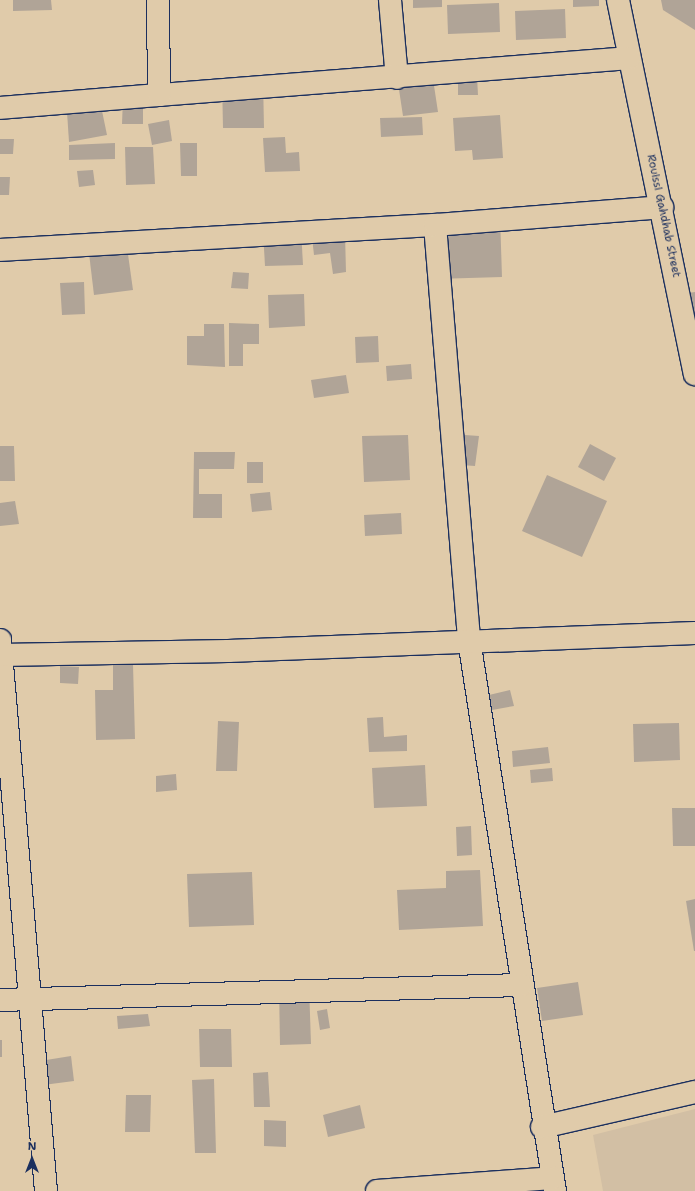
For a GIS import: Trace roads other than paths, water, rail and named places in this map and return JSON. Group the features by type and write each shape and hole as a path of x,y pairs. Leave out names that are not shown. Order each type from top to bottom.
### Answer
{"street":[{"path":"158,0 159,95"},
{"path":"390,0 397,78"},
{"name":"Rouissi Gahdhab Street","path":"618,0 629,58 662,207 695,374"},
{"path":"0,108 397,78 629,58"},
{"path":"0,250 435,225 662,207"},
{"path":"377,1191 553,1185 542,1127 469,640 435,225"},
{"path":"46,1191 0,650 228,651 469,640 695,633"},
{"path":"0,1000 521,985"},
{"path":"542,1127 695,1092"}]}
